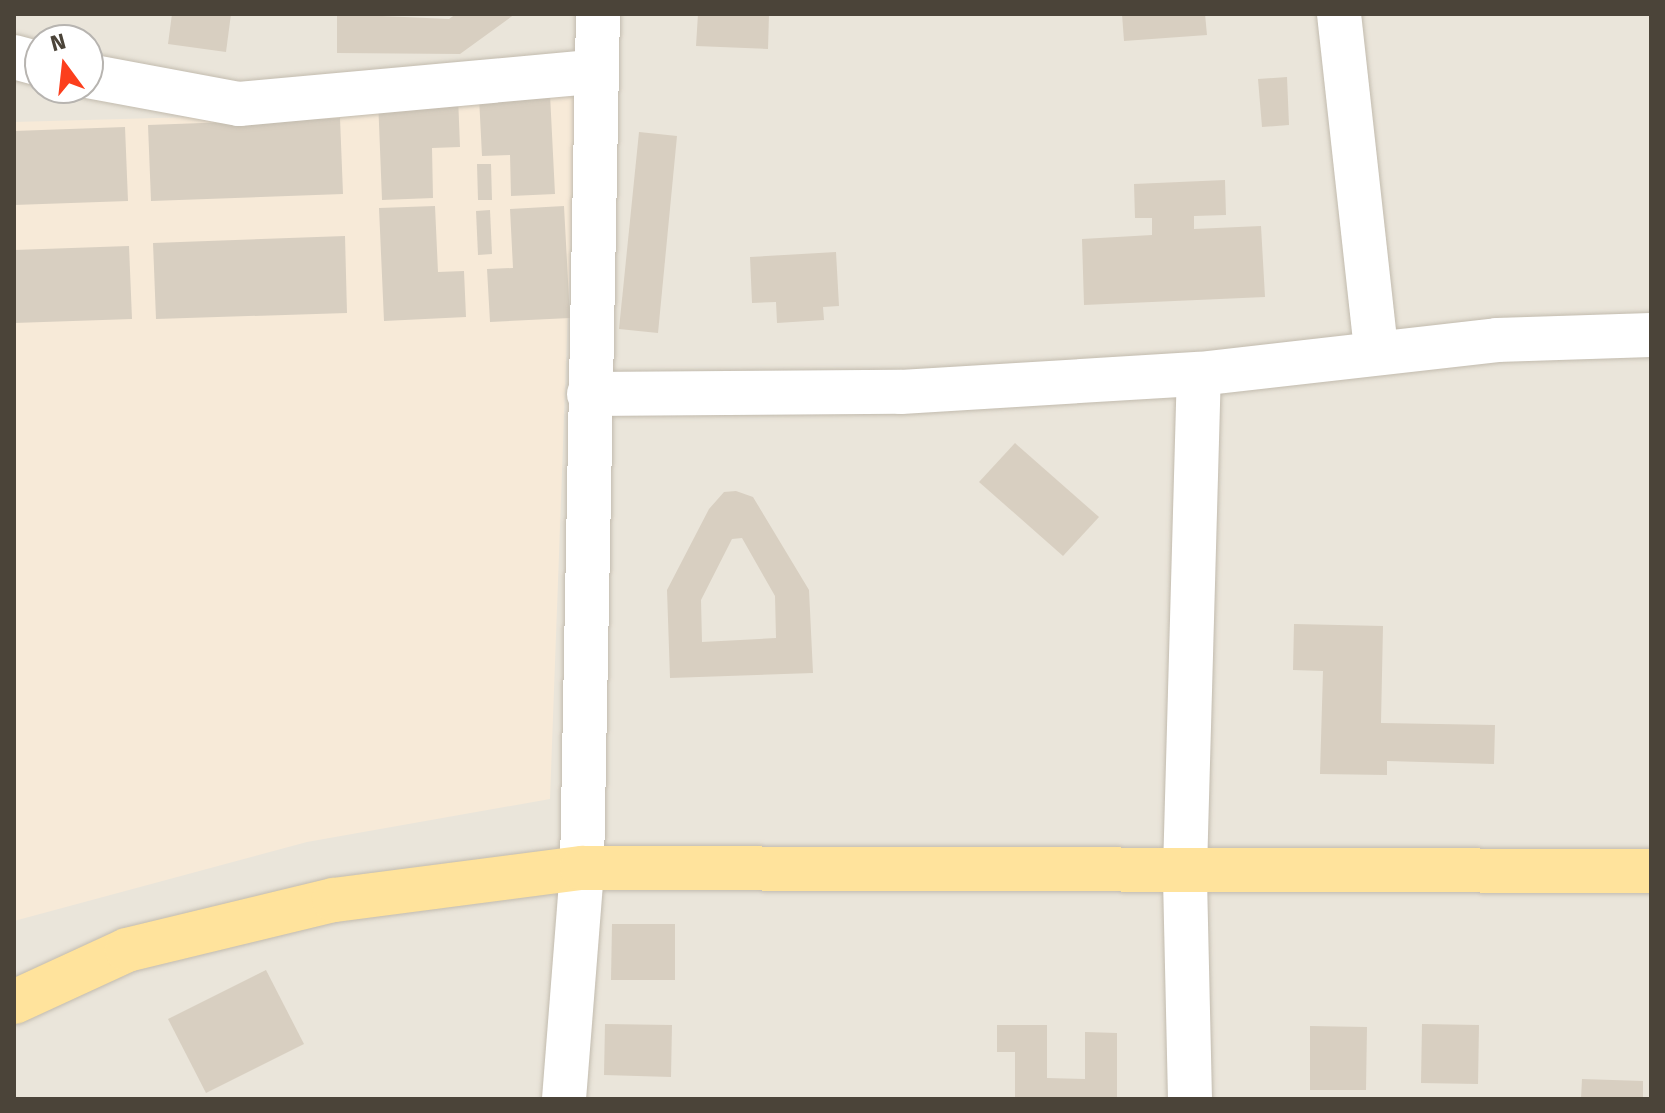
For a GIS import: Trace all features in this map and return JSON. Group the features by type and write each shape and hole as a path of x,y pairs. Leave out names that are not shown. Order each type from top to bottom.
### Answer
{"main road":[{"path":"14,1002 127,950 334,900 582,868 1651,871"}],"street":[{"path":"564,1099 582,868 594,72 598,14"},
{"path":"1339,14 1376,350"},
{"path":"104,79 239,104 594,72"},
{"path":"589,394 901,392 1199,374 1376,350 1651,335"},
{"path":"1190,1099 1185,870 1199,374"}],"shaded area":[{"path":"14,14 1651,14 1651,1099 14,1099"},
{"path":"576,92 550,799 307,842 14,921 14,122 342,113"}],"building":[{"path":"172,14 231,14 226,52 168,44"},
{"path":"337,14 449,19 456,14 515,14 460,54 337,53"},
{"path":"698,14 769,14 768,49 696,46"},
{"path":"1122,14 1205,14 1207,35 1124,41"},
{"path":"1287,77 1289,125 1262,127 1258,79"},
{"path":"550,94 555,194 511,196 510,155 482,156 479,97"},
{"path":"458,96 460,147 432,148 433,198 382,200 378,99"},
{"path":"340,118 343,194 151,201 148,125"},
{"path":"125,127 128,201 14,205 14,131"},
{"path":"639,132 677,136 658,333 619,329"},
{"path":"477,164 491,164 492,200 478,200"},
{"path":"1225,180 1226,215 1194,216 1194,229 1261,226 1265,297 1084,305 1082,239 1152,235 1152,218 1135,218 1134,184"},
{"path":"435,206 438,272 464,271 466,317 384,321 379,208"},
{"path":"564,206 570,318 490,322 487,269 513,268 510,209"},
{"path":"490,210 492,254 478,255 476,211"},
{"path":"345,236 347,313 156,319 153,243"},
{"path":"129,246 132,319 14,323 14,250"},
{"path":"836,252 839,306 823,307 824,320 777,323 776,302 752,303 750,257"},
{"path":"1015,443 1099,517 1063,556 979,482"},
{"path":"736,491 753,497 809,590 813,673 670,678 667,590 709,509 724,492","holes":["742,538 775,596 776,638 702,642 701,600 732,539"]},
{"path":"1294,624 1383,626 1381,723 1495,725 1494,764 1387,761 1387,775 1320,774 1323,671 1293,670"},
{"path":"612,924 675,924 675,980 611,980"},
{"path":"266,970 304,1044 206,1093 168,1019"},
{"path":"605,1024 672,1025 671,1077 604,1075"},
{"path":"1422,1024 1479,1025 1478,1084 1421,1083"},
{"path":"997,1025 1047,1025 1047,1078 1085,1079 1085,1032 1117,1033 1117,1099 1015,1099 1015,1052 997,1052"},
{"path":"1310,1026 1367,1027 1366,1090 1310,1090"},
{"path":"1582,1079 1643,1081 1643,1099 1581,1099"}]}
